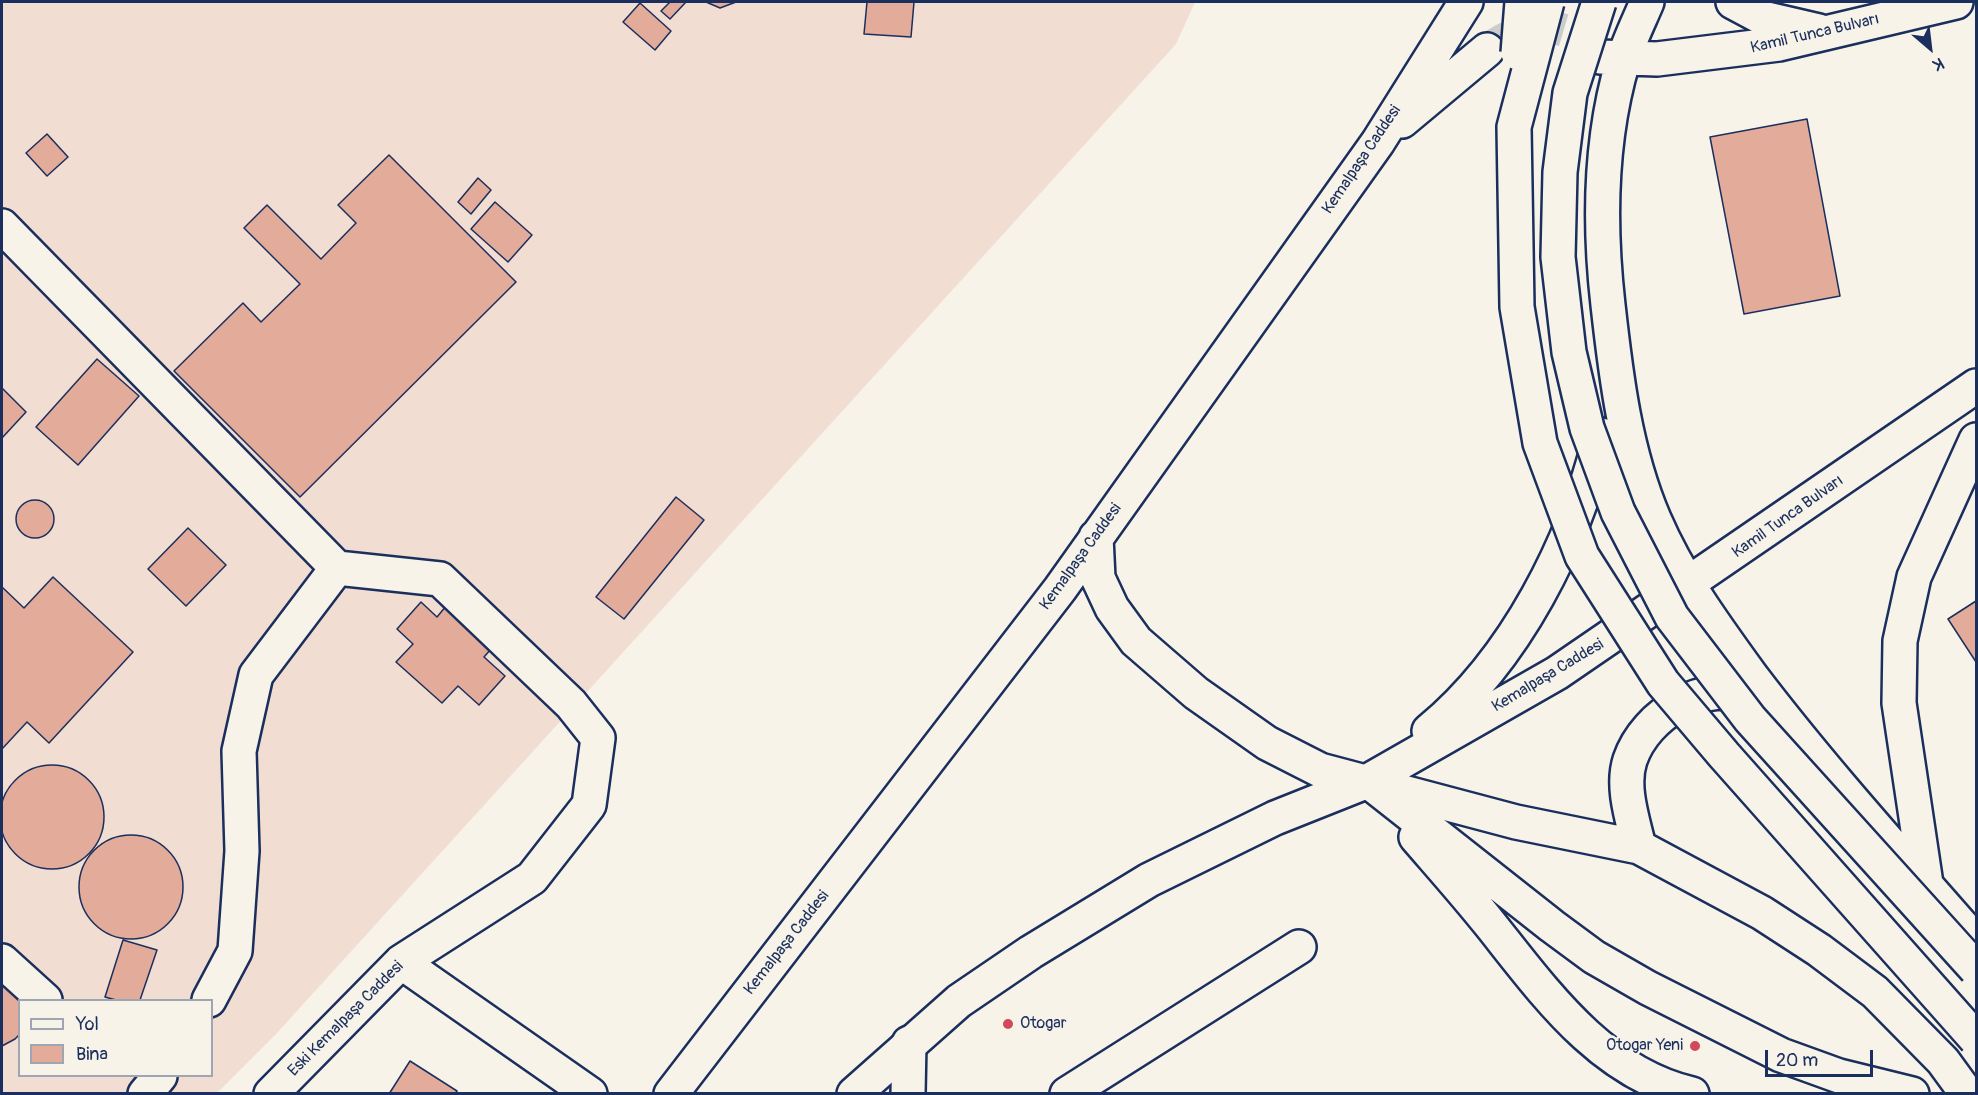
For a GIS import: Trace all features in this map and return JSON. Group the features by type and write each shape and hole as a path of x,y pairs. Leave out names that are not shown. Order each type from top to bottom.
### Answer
{"main road":[{"name":"Kemalpaşa Caddesi","path":"671,1094 1053,599 1378,142 1466,2"},
{"path":"1522,2 1514,127 1517,307 1540,443 1582,556 1663,683 1724,756 1977,1038"},
{"path":"1514,127 1547,2"},
{"path":"1599,2 1570,93 1560,172 1558,257 1569,352 1587,428 1618,512 1672,617 1750,719 1977,969"},
{"path":"1647,2 1611,58 1612,110 1606,159 1604,260 1611,335 1622,408 1636,470 1653,517 1688,586 1790,726 1977,942"},
{"path":"1732,2 1763,18 1824,32"},
{"name":"Kamil Tunca Bulvarı","path":"1611,58 1657,59 1737,51 1779,44 1956,2"},
{"path":"1378,142 1487,50"},
{"path":"2,226 337,568 256,675 239,751 242,851 235,951 210,999"},
{"path":"1368,781 1462,700 1511,641 1534,602 1564,538 1594,463 1608,395 1611,335"},
{"name":"Kamil Tunca Bulvarı","path":"1688,586 1977,386"},
{"path":"1926,884 1899,703 1900,641 1914,577 1977,440"},
{"path":"1096,537 1098,578 1112,608 1136,641 1167,670 1267,744 1320,770 1516,822 1639,847 1762,913 1819,950 1875,992 1942,1061 1967,1094"},
{"name":"Eski Kemalpaşa Caddesi","path":"271,1094 401,962 532,878 589,805 598,738 571,704 440,579 337,568"},
{"name":"Kemalpaşa Caddesi","path":"854,1094 959,1001 1031,952 1149,880 1275,818 1368,781 1557,673 1688,586"},
{"path":"1639,847 1627,794 1629,761 1642,739 1677,706 1706,692 1737,692 1760,702 1790,726"},
{"path":"1368,781 1567,1019 1612,1057 1675,1090 1692,1094"},
{"path":"1368,781 1594,957 1781,1055 1839,1076 1912,1094"},
{"path":"1067,1094 1299,947"},
{"path":"2,961 44,999"},
{"path":"401,962 590,1094"},
{"path":"908,1094 909,1043"},
{"path":"1078,1094 1138,1049"},
{"path":"145,1094 159,1077"}],"shaded area":[{"path":"2,2 1195,2 1176,44 276,1034 217,1093 2,1094"}],"building":[{"path":"670,2 686,2 670,19 661,11"},
{"path":"706,2 736,2 720,8"},
{"path":"867,2 914,2 911,37 864,34"},
{"path":"640,3 671,31 655,50 623,22"},
{"path":"1807,119 1840,296 1744,314 1710,137"},
{"path":"47,134 68,157 47,176 26,153"},
{"path":"389,155 516,282 300,497 174,371 243,303 261,322 300,284 244,228 267,205 321,259 356,223 338,205"},
{"path":"478,178 491,190 471,214 458,202"},
{"path":"495,202 532,235 508,262 471,229"},
{"path":"97,359 139,396 78,465 36,427"},
{"path":"2,388 26,412 2,438"},
{"path":"676,497 704,520 624,619 596,597"},
{"path":"35,500 48,506 54,519 48,532 35,538 22,532 16,519 22,506"},
{"path":"188,528 226,565 186,606 148,569"},
{"path":"53,577 133,652 49,743 27,722 2,749 2,587 24,608"},
{"path":"451,600 498,641 484,657 505,676 479,705 458,686 442,703 396,662 413,644 397,629 421,602 437,617"},
{"path":"1976,601 1976,662 1948,619"},
{"path":"52,765 72,769 89,780 100,797 104,817 100,837 89,854 72,865 52,869 32,865 15,854 4,837 0,817 4,797 15,780 32,769"},
{"path":"131,835 151,839 168,850 179,867 183,887 179,907 168,924 151,935 131,939 111,935 94,924 83,907 79,887 83,867 94,850 111,839"},
{"path":"123,940 157,950 140,999 105,997"},
{"path":"2,986 9,988 20,999 18,999 18,1036 2,1046"},
{"path":"410,1061 457,1091 455,1094 389,1094"}],"tunnel":[{"path":"1487,50 1516,34 1531,29 1546,28 1560,29 1574,34 1600,57"}],"place":[{"name":"Otogar","path":"1008,1024"},
{"name":"Otogar Yeni","path":"1695,1046"}]}
